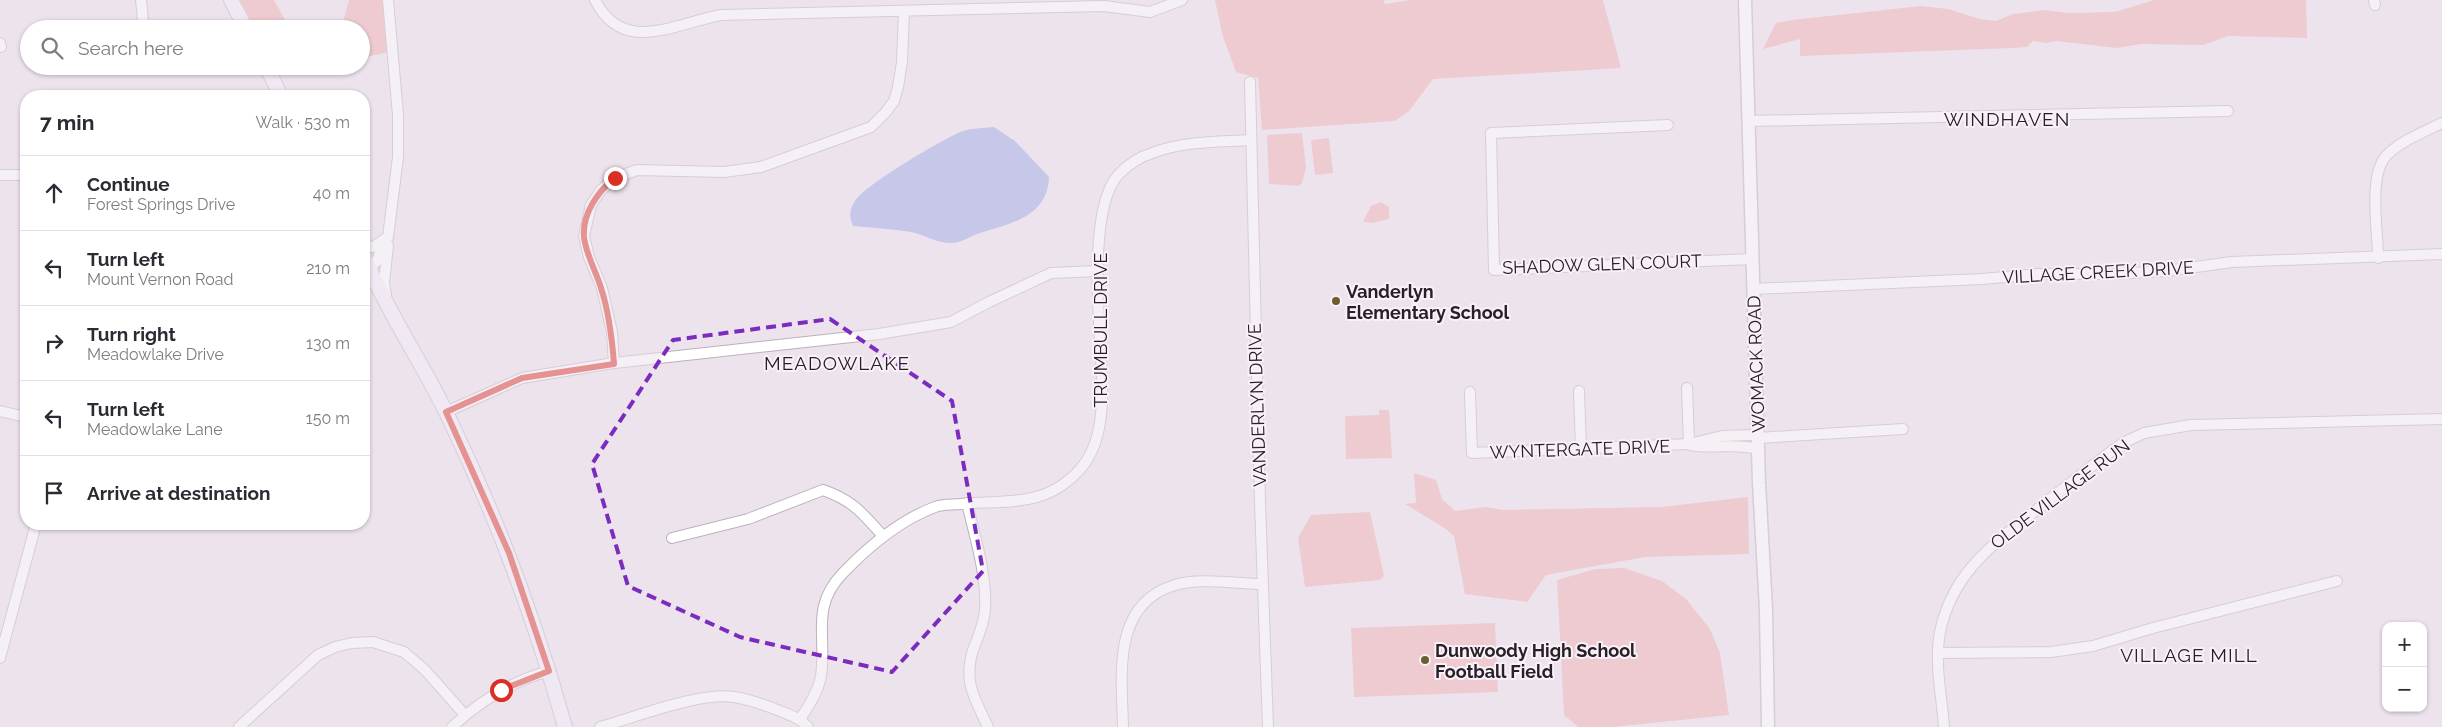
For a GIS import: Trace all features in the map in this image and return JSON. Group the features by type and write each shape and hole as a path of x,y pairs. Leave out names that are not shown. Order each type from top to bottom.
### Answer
{"main road":[{"path":"231,0 241,20"},
{"path":"270,75 278,90"},
{"path":"370,273 446,412 509,553 549,671 565,727"}],"street":[{"path":"141,0 143,20"},
{"path":"387,302 384,282 386,238 398,157 398,115 388,0"},
{"path":"595,0 609,19 638,34 660,32 700,19 721,15 904,11 1104,3 1150,12 1182,0"},
{"name":"WOMACK ROAD","path":"1745,0 1758,440 1766,609 1768,727"},
{"path":"614,364 612,332 602,288 589,257 584,236 591,205 601,190 615,178 637,170 724,172 761,167 871,127 894,101 898,87 902,62 904,11"},
{"name":"VANDERLYN DRIVE","path":"1250,82 1250,140 1268,727"},
{"path":"1749,121 2228,111"},
{"path":"2378,258 2375,185 2379,167 2386,156 2403,144 2442,123"},
{"name":"SHADOW GLEN COURT","path":"1668,126 1491,132 1494,270 1752,258"},
{"name":"TRUMBULL DRIVE","path":"800,719 811,703 821,676 821,632 825,600 830,589 842,574 883,536 917,515 937,506 985,501 1025,502 1050,492 1082,467 1094,446 1103,398 1098,271 1102,209 1108,191 1118,175 1135,161 1154,152 1176,146 1250,140"},
{"path":"0,175 20,175"},
{"path":"370,247 374,247 386,238"},
{"path":"370,264 377,261 386,238"},
{"name":"VILLAGE CREEK DRIVE","path":"1753,288 1982,279 2039,274 2111,274 2167,271 2232,262 2378,258 2442,254"},
{"path":"446,412 522,378 614,364 879,334 951,322 1051,273 1098,271"},
{"path":"1688,388 1689,444"},
{"path":"1579,391 1581,449"},
{"name":"WYNTERGATE DRIVE","path":"1470,392 1472,453 1689,444 1722,436 1752,435 1758,440 1749,446 1741,447 1710,448 1689,444"},
{"path":"0,410 20,415"},
{"name":"OLDE VILLAGE RUN","path":"1944,727 1938,653 1940,632 1949,605 1964,575 1982,554 2123,443 2144,433 2191,425 2251,422 2442,419"},
{"path":"1758,440 1903,429"},
{"path":"1740,436 1741,447"},
{"path":"672,538 748,519 823,490 843,497 854,504 883,536"},
{"path":"967,504 982,566 985,611 969,665 968,678 972,693 988,727"},
{"path":"0,658 34,530"},
{"path":"1938,653 2051,652 2092,646 2153,628 2337,581"},
{"path":"1123,727 1121,662 1124,641 1140,607 1154,594 1175,584 1195,582 1263,584"},
{"path":"239,727 318,655 335,646 352,643 373,642 404,652 425,670 465,715"},
{"path":"452,727 465,715 501,690 549,671"},
{"path":"600,727 665,708 715,697 734,697 758,703 800,719 808,727"}],"highlighted area":[{"path":"830,319 952,401 983,571 892,672 740,637 628,586 592,464 673,340"}],"shaded area":[{"path":"240,0 274,0 285,20 250,20"},
{"path":"349,0 384,0 389,52 370,56 370,20 343,20"},
{"path":"1215,0 1383,0 1385,4 1411,0 1603,0 1621,68 1433,79 1409,111 1395,121 1262,130 1258,78 1236,72 1223,37"},
{"path":"2154,0 2306,0 2307,38 2228,36 2203,45 2141,44 2117,48 2056,41 2046,43 2033,41 2027,47 2013,48 1800,56 1800,39 1763,49 1776,23 1792,20 1921,6 1948,9 1980,19 1996,21 2013,14 2045,10 2069,13 2115,12"},
{"path":"1302,133 1306,167 1302,183 1298,186 1269,184 1267,135"},
{"path":"1329,138 1333,173 1315,175 1311,140"},
{"path":"1381,202 1389,207 1389,219 1372,223 1363,222 1371,206"},
{"path":"1379,410 1389,410 1392,458 1346,459 1345,416 1379,415"},
{"path":"1414,473 1436,480 1442,499 1455,511 1486,507 1503,510 1661,507 1748,497 1749,554 1645,557 1546,575 1527,602 1465,594 1454,536 1405,504 1416,503"},
{"path":"1370,512 1384,576 1380,580 1305,587 1298,538 1311,515"},
{"path":"1624,568 1662,581 1686,599 1710,629 1720,653 1729,715 1613,727 1578,727 1564,715 1557,580 1595,569"},
{"name":"Dunwoody High School Football Field","path":"1495,623 1498,692 1354,697 1351,628"}],"water":[{"path":"994,127 1015,141 1049,177 1047,191 1042,202 1034,210 1024,217 1001,227 952,243 941,242 911,232 853,226 850,213 852,207 855,201 873,184 921,153 960,132"}],"place":[{"name":"Vanderlyn Elementary School","path":"1336,301"},
{"name":"Dunwoody High School Football Field","path":"1425,660"}],"district":[{"name":"WINDHAVEN","path":"2007,119"},
{"name":"MEADOWLAKE","path":"837,363"},
{"name":"VILLAGE MILL","path":"2189,655"}],"route":[{"path":"501,690 549,671 509,553 475,473 446,412 522,378 614,364 612,332 602,288 589,257 584,236 586,219 591,205 601,190 615,178"}]}
